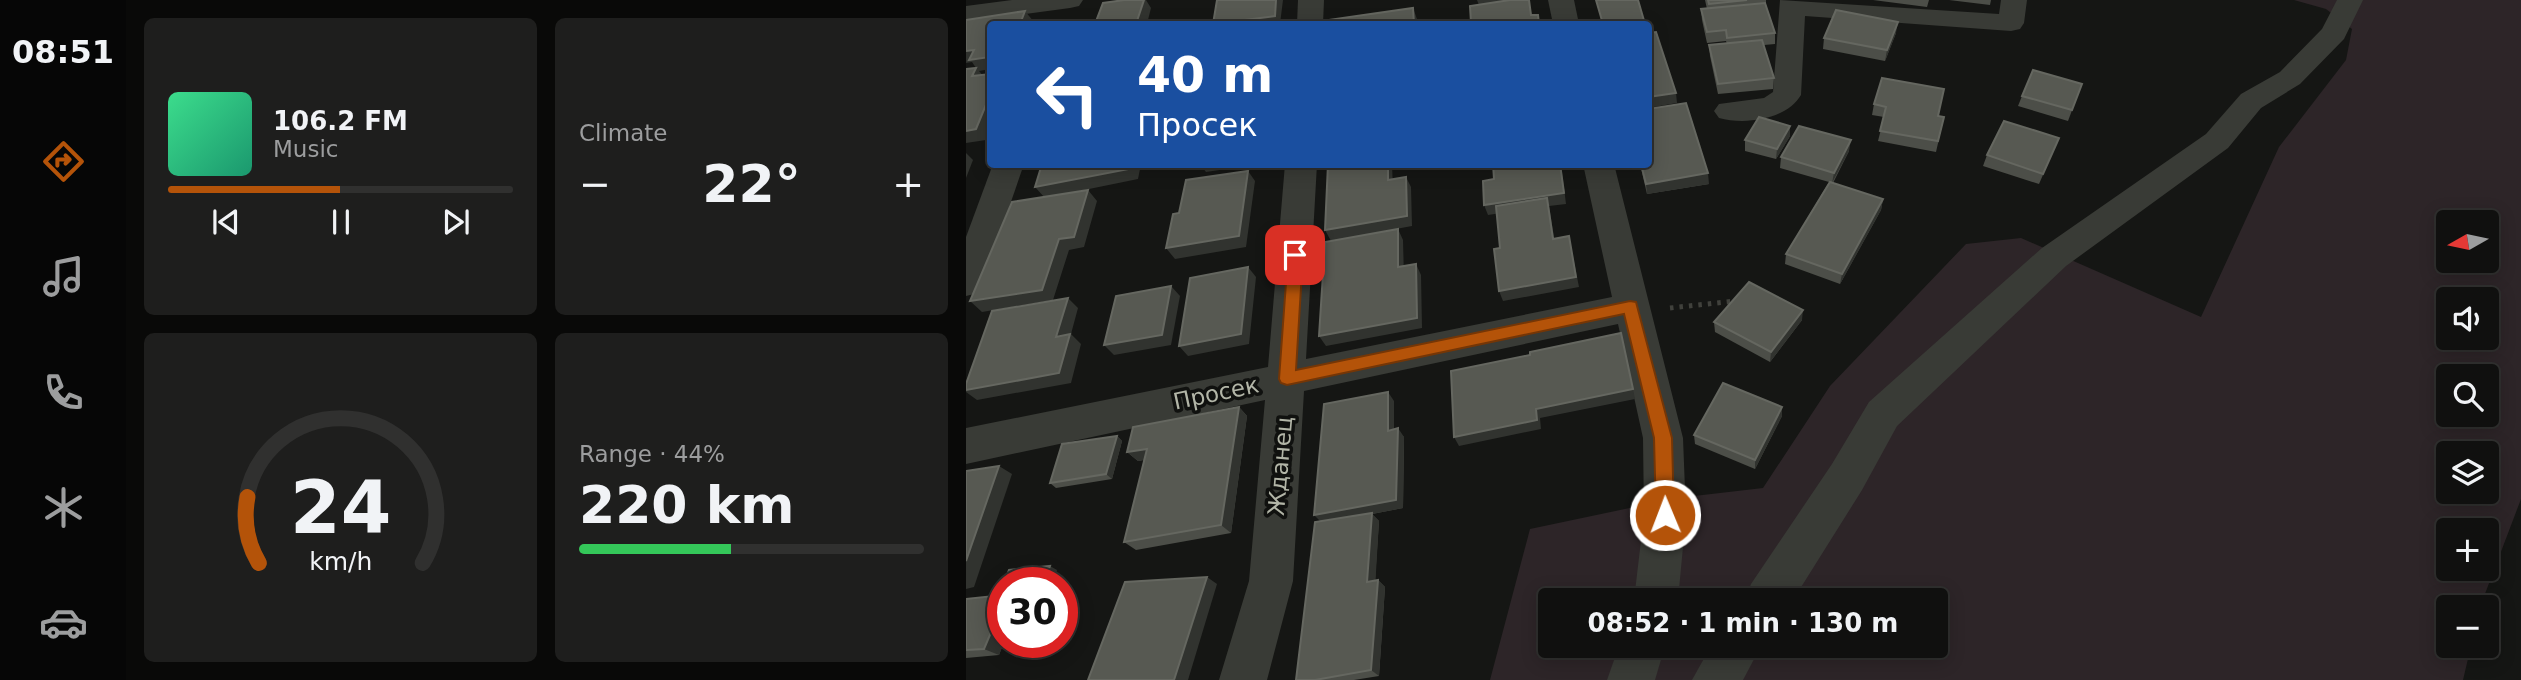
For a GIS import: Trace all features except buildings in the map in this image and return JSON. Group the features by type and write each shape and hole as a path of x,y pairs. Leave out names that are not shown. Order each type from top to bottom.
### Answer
{"street":[{"path":"966,14 1069,0"},
{"path":"1060,21 1069,0"},
{"path":"1310,21 1311,0"},
{"path":"1561,0 1565,21"},
{"path":"1729,111 1772,107 1787,95 1794,4 2011,23 2014,0"},
{"path":"1775,588 1847,477 1882,414 2054,257 2217,141 2251,102 2290,78 2334,33 2350,0"},
{"path":"966,283 1008,168"},
{"name":"Жданец","path":"1243,680 1271,581 1301,168"},
{"path":"1599,168 1663,438 1665,515 1657,588"},
{"name":"Просек","path":"966,446 1631,309"},
{"path":"1631,680 1638,658"},
{"path":"1716,680 1730,658"}],"path":[{"path":"1631,309 1741,301"}],"shaded area":[{"path":"2294,0 2521,0 2521,499 2499,557 2499,518 2436,518 2436,581 2490,581 2485,595 2436,595 2436,658 2468,658 2463,680 1490,680 1530,529 1677,498 1763,488 1830,386 1966,244 2021,238 2201,317 2279,147 2346,60 2352,29 2326,9"}],"route":[{"path":"1295,255 1287,379 1630,307 1663,438 1665,515"}]}
